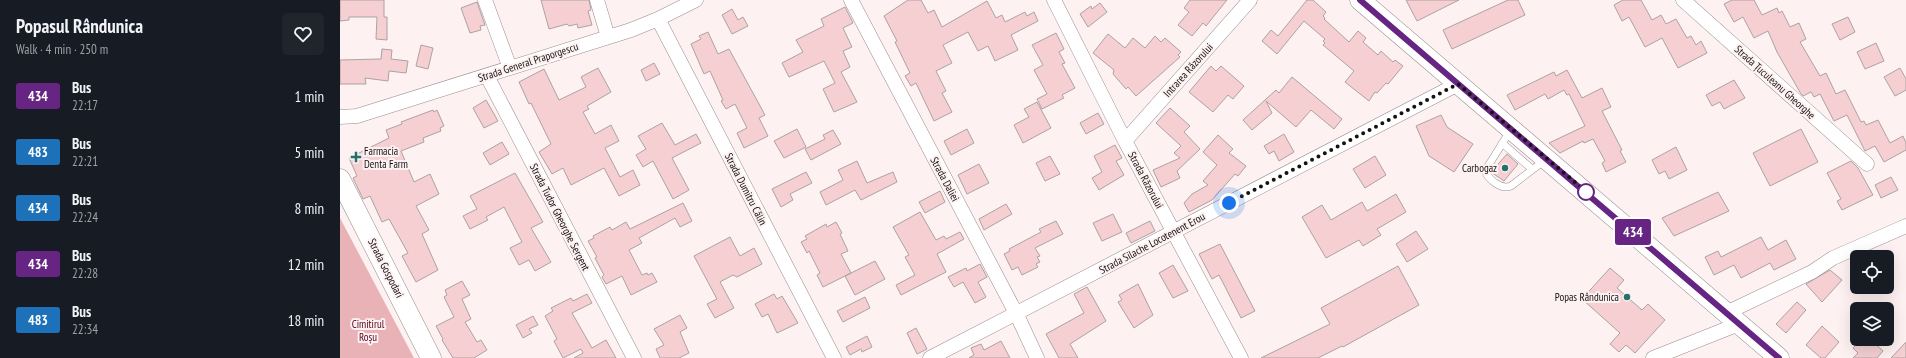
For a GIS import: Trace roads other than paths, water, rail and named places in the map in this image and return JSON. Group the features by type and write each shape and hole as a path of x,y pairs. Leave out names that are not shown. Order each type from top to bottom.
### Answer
{"main road":[{"path":"1360,0 1458,84 1507,136 1539,164 1733,319 1779,358"},
{"name":"Strada Gospodari","path":"340,179 431,358"}],"street":[{"path":"485,0 510,68"},
{"path":"597,0 608,37"},
{"name":"Strada General Praporgescu","path":"340,117 357,116 608,37 658,19 696,0"},
{"name":"Strada Daliei","path":"851,0 1017,314 1038,358"},
{"name":"Strada Răzorului","path":"1054,0 1125,141 1241,358"},
{"name":"Intrarea Răzorului","path":"1125,141 1250,0"},
{"name":"Strada Țuculeanu Gheorghe","path":"1683,0 1867,164"},
{"name":"Strada Dumitru Călin","path":"658,19 834,358"},
{"name":"Strada Tudor Gheorghe Sergent","path":"487,76 634,358"},
{"name":"Strada Silache Locotenent Erou","path":"930,358 1458,84"},
{"name":"Strada General Praporgescu","path":"340,128 357,116"},
{"path":"1653,358 1733,319 1833,258 1906,226"}],"lane":[{"path":"1507,136 1485,171 1501,187 1506,188 1511,186 1539,164"}],"place":[{"name":"Farmacia Denta Farm","path":"356,157"},
{"name":"Carbogaz","path":"1505,168"},
{"name":"Popas Rândunica","path":"1627,297"}],"park label":[{"name":"Cimitirul Roșu","path":"368,330"}]}
